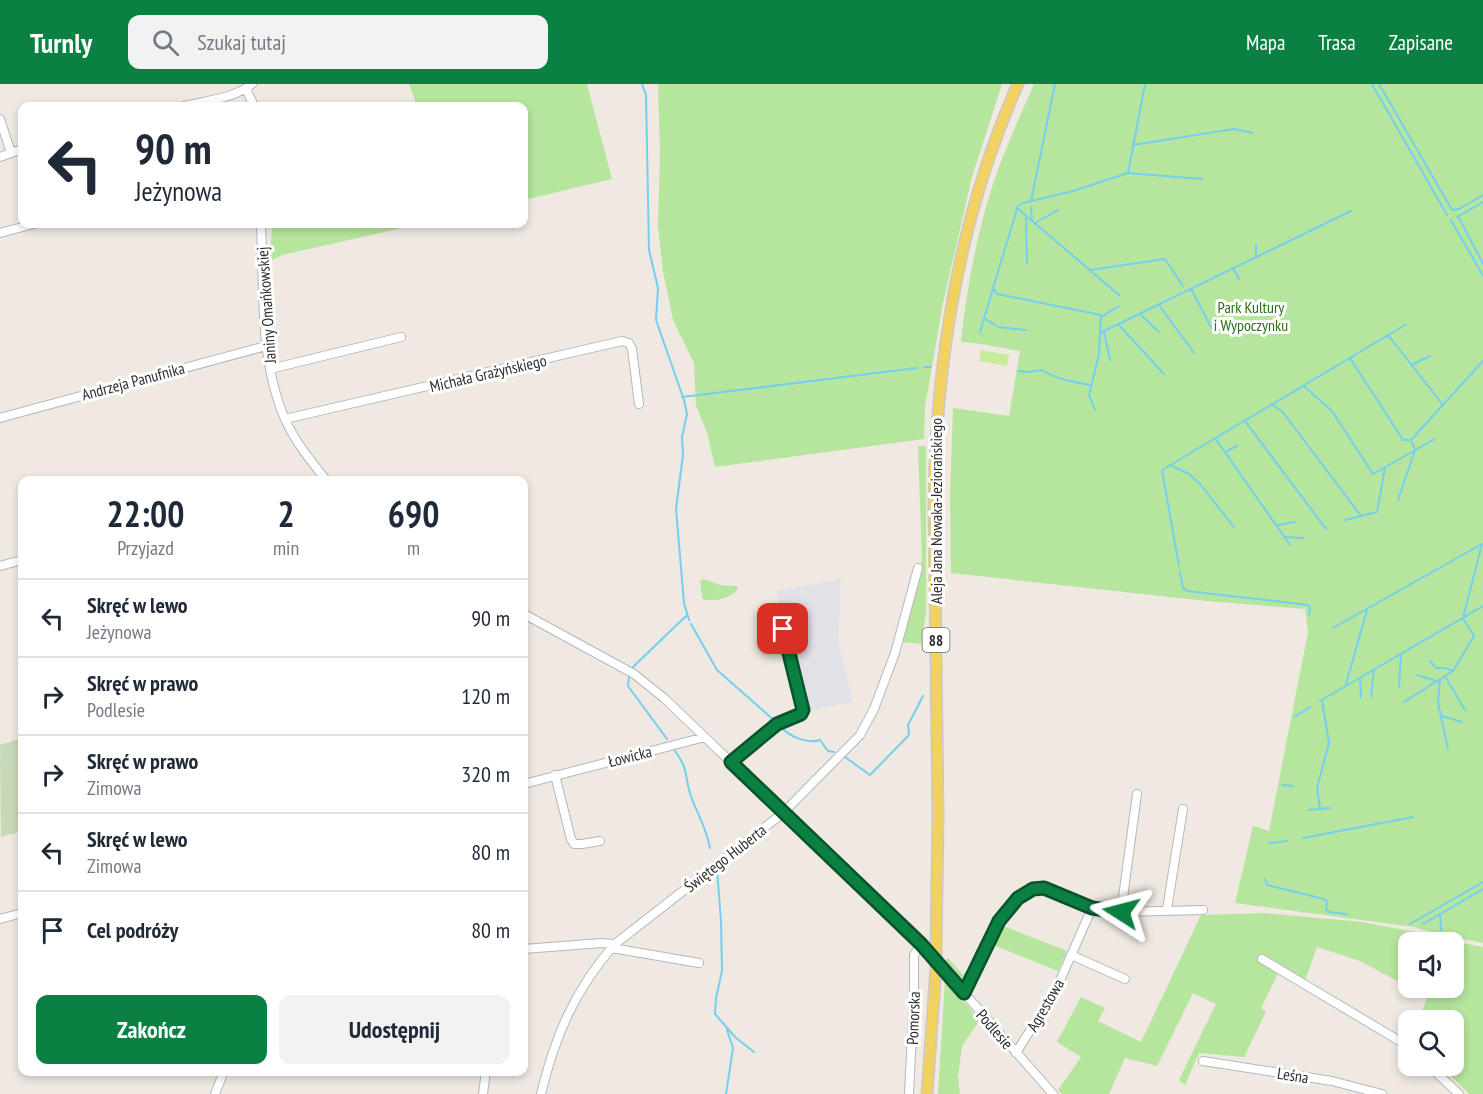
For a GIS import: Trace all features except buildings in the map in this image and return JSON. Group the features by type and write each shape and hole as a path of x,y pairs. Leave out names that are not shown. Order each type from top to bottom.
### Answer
{"main road":[{"name":"Aleja Jana Nowaka-Jeziorańskiego","path":"927,1094 936,968 938,837 934,502 938,404 949,313 964,243 996,138 1018,84"}],"street":[{"path":"197,102 249,86 253,102"},
{"path":"0,119 11,153"},
{"path":"0,157 18,150"},
{"path":"0,233 19,228"},
{"name":"Janiny Omańkowskiej","path":"261,228 266,346 272,381 285,419 304,453 323,476"},
{"path":"270,369 401,337"},
{"name":"Michała Grażyńskiego","path":"285,419 622,342 629,343 632,349 639,404"},
{"name":"Andrzeja Panufnika","path":"0,418 266,346"},
{"path":"0,567 18,561"},
{"name":"Świętego Huberta","path":"541,1094 551,1056 566,1016 588,979 614,946 783,813 860,735 868,722 895,653 918,568"},
{"path":"528,616 634,674 664,698 731,762 764,733 777,724 801,714 803,710 779,612"},
{"name":"Łowicka","path":"528,783 705,737"},
{"name":"Podlesie","path":"731,762 921,944 1053,1094"},
{"path":"555,775 571,839 574,843 582,844 600,841"},
{"path":"1121,912 1137,794"},
{"path":"1167,909 1183,809"},
{"path":"964,993 999,921 1018,898 1033,889 1044,888 1092,908 1121,912 1167,909 1203,910"},
{"name":"Agrestowa","path":"1016,1053 1058,985 1092,908"},
{"path":"0,919 18,914"},
{"path":"528,948 601,943 699,963"},
{"name":"Pomorska","path":"909,1094 914,955 921,944"},
{"path":"1071,955 1125,979"},
{"path":"1262,959 1398,1040"},
{"name":"Leśna","path":"1203,1061 1332,1081 1382,1094"},
{"path":"215,1094 222,1076"},
{"path":"483,1094 485,1076"},
{"path":"1440,1076 1459,1094"}],"shaded area":[{"path":"841,579 838,641 853,702 806,711 776,591"}],"green space":[{"path":"409,84 587,84 612,179 528,199 528,102 416,102"},
{"path":"658,84 1002,84 972,177 943,303 925,407 924,439 715,467 707,432 696,406 694,363 673,320 663,271 658,227 660,154"},
{"name":"Park Kultury i Wypoczynku","path":"1034,84 1483,84 1483,943 1464,939 1464,932 1432,932 1414,927 1235,903 1253,826 1269,831 1308,632 1305,609 1206,601 951,573 950,496 953,408 1009,416 1020,351 961,342 972,266 981,227 991,190"},
{"path":"272,228 402,228 282,255 268,262"},
{"path":"981,350 1009,355 1007,366 979,361"},
{"path":"918,446 926,446 926,613 921,644 903,642 922,560"},
{"path":"703,579 720,585 736,586 738,589 722,599 704,600 700,581"},
{"path":"18,739 18,832 1,837 0,745"},
{"path":"1265,913 1362,922 1416,932 1398,932 1398,982 1360,961 1317,947 1305,981 1279,971 1261,1008 1266,1012 1244,1057 1199,1053 1185,1085 1179,1080 1216,1004 1193,993 1157,1066 1125,1058 1109,1094 1062,1094 1058,1090 1081,1057 1057,1042 1081,997 1105,1008 1098,1021 1141,1042 1201,915"},
{"path":"993,922 1067,951 1058,971 991,944 970,990 945,961 948,958 963,975 971,965 974,954"},
{"path":"1464,943 1483,947 1483,1094 1469,1094 1451,1076 1464,1076 1464,1010 1423,1010 1427,998 1464,998"},
{"path":"945,980 980,1020 962,1046 958,1077 960,1094 938,1094"}],"waterway":[{"path":"642,84 646,95 649,250 658,288 656,320 687,414 682,437 683,455 676,509 684,603 689,620"},
{"path":"1031,201 1055,84"},
{"path":"1095,410 1089,395 1099,354 1101,315 997,294 993,288 1018,206 1128,173 1145,84"},
{"path":"1372,84 1447,215"},
{"path":"1379,84 1452,210 1459,209 1483,195"},
{"path":"1133,145 1234,129 1253,133"},
{"path":"1128,173 1202,179"},
{"path":"1457,217 1483,202"},
{"path":"1031,207 1032,219"},
{"path":"1017,208 1119,295"},
{"path":"1035,223 1058,210"},
{"path":"1100,333 1351,211"},
{"path":"1458,216 1483,264"},
{"path":"1026,218 1027,263"},
{"path":"1451,220 1483,276"},
{"path":"1256,245 1256,257"},
{"path":"1090,270 1165,259 1183,286"},
{"path":"1233,268 1239,279"},
{"path":"980,332 993,289"},
{"path":"1191,289 1212,329"},
{"path":"1159,305 1194,353"},
{"path":"1101,317 1119,306"},
{"path":"1140,314 1159,332"},
{"path":"984,318 998,327 1026,330"},
{"path":"1119,325 1164,374"},
{"path":"1179,566 1162,470 1405,325"},
{"path":"1104,332 1110,360"},
{"path":"1388,335 1443,405"},
{"path":"1411,365 1430,356"},
{"path":"1350,358 1403,440 1411,440 1415,450 1398,500"},
{"path":"1411,440 1483,361"},
{"path":"924,367 931,367"},
{"path":"682,397 917,368"},
{"path":"1018,371 1042,370 1059,378 1090,385"},
{"path":"1304,386 1332,411 1373,474 1435,439"},
{"path":"1271,404 1282,411 1361,516"},
{"path":"1245,421 1326,529"},
{"path":"1215,438 1290,545"},
{"path":"1225,452 1237,446"},
{"path":"1170,465 1189,474 1200,484 1234,527"},
{"path":"1345,520 1377,512 1385,468"},
{"path":"1277,525 1295,522"},
{"path":"1285,537 1303,538"},
{"path":"1333,628 1482,544"},
{"path":"1404,702 1453,671 1474,636 1463,618 1482,544"},
{"path":"1180,572 1183,588 1187,591 1308,605 1309,615"},
{"path":"1320,701 1483,606"},
{"path":"1347,685 1367,610"},
{"path":"633,667 687,615"},
{"path":"691,624 717,670 775,721"},
{"path":"1399,687 1401,654"},
{"path":"1430,661 1436,668 1453,671"},
{"path":"1371,697 1374,670"},
{"path":"1417,675 1436,681"},
{"path":"629,676 628,686 667,739"},
{"path":"1445,676 1465,710"},
{"path":"1360,679 1361,697"},
{"path":"1440,679 1438,703 1448,749"},
{"path":"845,757 870,775 909,735 908,725 923,696"},
{"path":"1320,809 1317,788 1329,743 1322,700"},
{"path":"1295,717 1310,707"},
{"path":"1442,716 1462,722"},
{"path":"782,728 800,739 820,740 828,751 834,752"},
{"path":"675,751 683,764 694,805 705,829 710,848"},
{"path":"1282,785 1293,786"},
{"path":"1308,810 1330,808"},
{"path":"1303,838 1413,817"},
{"path":"1269,843 1287,841"},
{"path":"717,869 722,971 715,1014 735,1037 754,1052"},
{"path":"1265,879 1267,885 1324,899 1327,901 1326,909 1329,912 1347,914"},
{"path":"1410,924 1483,882"},
{"path":"1423,924 1483,889"},
{"path":"1440,914 1441,930"},
{"path":"726,1094 733,1048 727,1030"}],"route":[{"path":"783,629 803,710 801,714 777,724 764,733 731,762 921,944 964,993 999,921 1018,898 1033,889 1044,888 1092,908 1121,912"}]}
